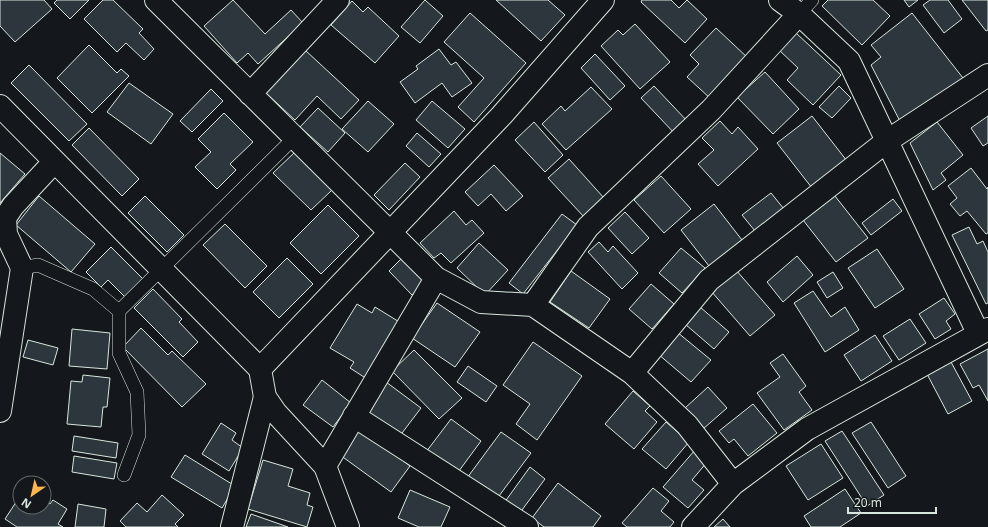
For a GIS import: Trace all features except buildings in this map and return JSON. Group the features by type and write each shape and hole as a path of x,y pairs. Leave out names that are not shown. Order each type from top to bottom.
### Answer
{"street":[{"path":"156,0 436,278 481,302 533,305 632,373 687,425 733,484"},
{"path":"250,94 338,0"},
{"path":"260,369 391,234 502,115 603,0"},
{"path":"693,527 733,484 807,429 983,331 887,141 849,61 806,7 780,0"},
{"path":"533,305 588,227 711,110 806,7"},
{"path":"632,373 709,280 887,141 988,75"},
{"path":"0,106 260,369 265,397 232,527"},
{"path":"0,411 22,268 6,234 5,218 13,206 54,162"},
{"path":"325,466 436,278"},
{"path":"265,397 276,413 325,466 348,527"},
{"path":"354,416 527,527"}],"lane":[{"path":"124,475 139,435 137,392 119,353 119,311 294,138"},
{"path":"22,268 38,265 45,268 93,290 119,311"}]}
